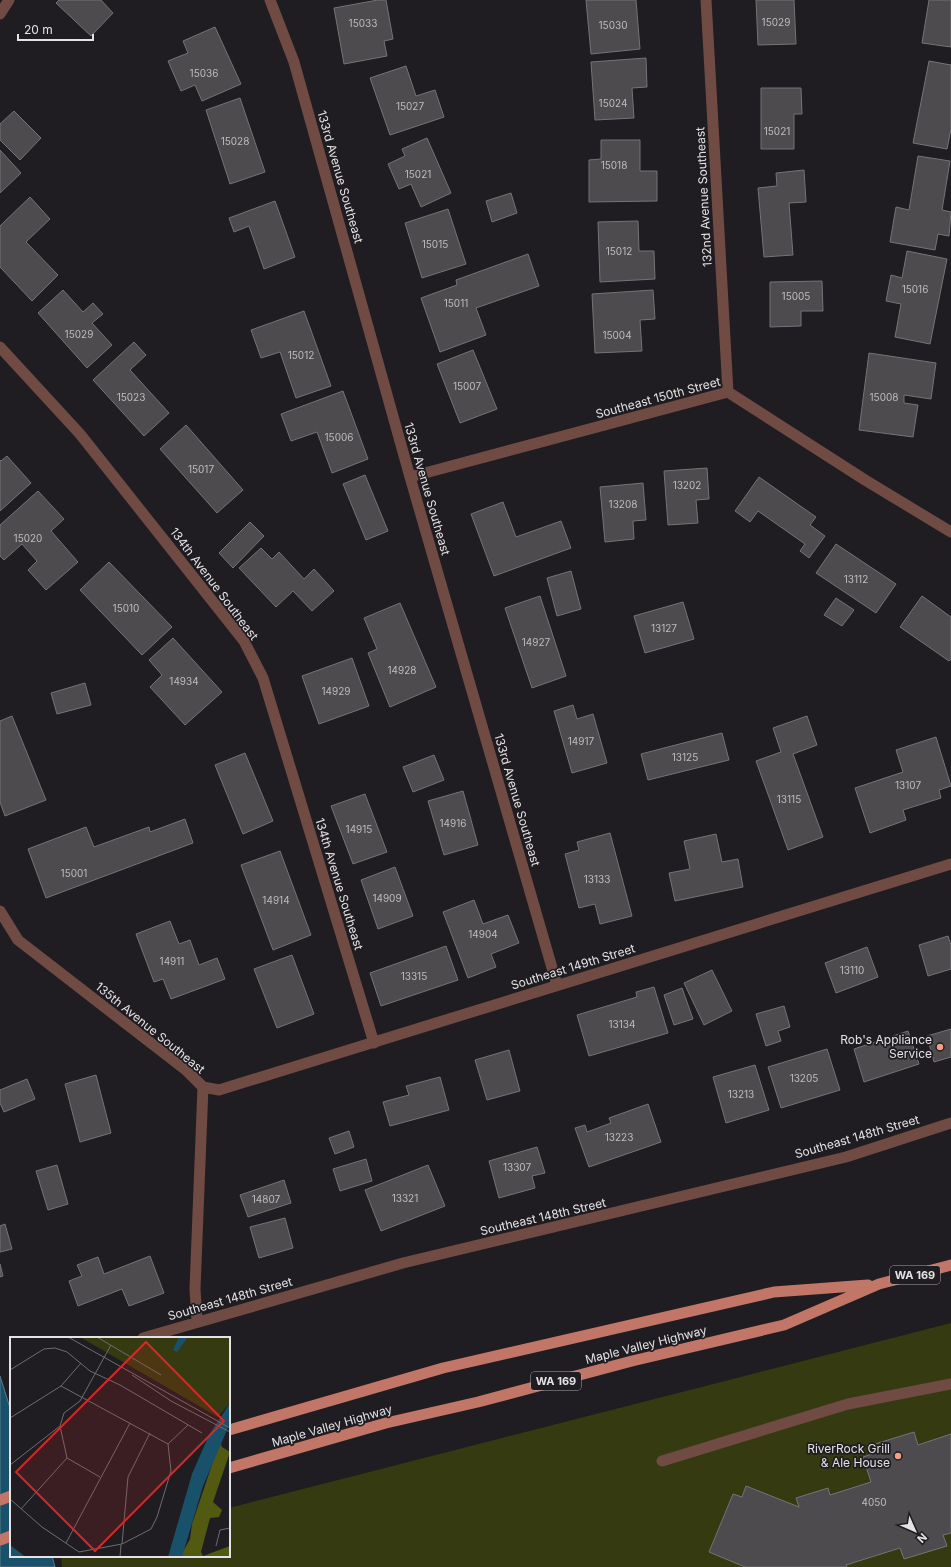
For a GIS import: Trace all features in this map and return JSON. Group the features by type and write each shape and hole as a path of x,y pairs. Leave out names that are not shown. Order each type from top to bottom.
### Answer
{"main road":[{"name":"Maple Valley Highway","path":"230,1430 443,1368 766,1294 879,1284 951,1266"},
{"name":"Maple Valley Highway","path":"230,1468 386,1423 478,1402 632,1362 784,1325 879,1284"},
{"path":"0,1500 10,1496"},
{"path":"0,1540 10,1536"}],"street":[{"path":"0,14 10,0"},
{"name":"133rd Avenue Southeast","path":"270,0 294,62 410,477 557,985"},
{"name":"132nd Avenue Southeast","path":"706,0 728,392"},
{"name":"134th Avenue Southeast","path":"0,347 80,434 244,641 263,678 374,1043"},
{"name":"Southeast 150th Street","path":"410,477 728,392 865,480 951,532"},
{"name":"Southeast 149th Street","path":"203,1087 220,1090 951,864"},
{"name":"135th Avenue Southeast","path":"0,911 18,940 187,1071 203,1087 195,1289 197,1321"},
{"name":"Southeast 148th Street","path":"146,1337 197,1321 403,1263 846,1156 951,1123"},
{"path":"662,1461 848,1404 951,1384"}],"green space":[{"path":"951,1323 951,1567 62,1567 61,1557 230,1557 230,1508"}],"water":[{"path":"0,1376 10,1408 10,1557 52,1557 55,1567 0,1567"}],"building":[{"path":"59,0 101,0 113,13 91,36 56,3"},
{"path":"378,0 386,0 393,39 384,41 387,56 344,64 334,8"},
{"path":"586,0 636,0 640,49 591,54"},
{"path":"756,0 794,0 796,44 758,45"},
{"path":"929,0 951,0 951,47 922,43"},
{"path":"215,27 241,84 202,101 195,85 181,91 168,61 188,53 183,41"},
{"path":"646,58 647,87 632,88 634,118 595,120 591,62"},
{"path":"929,61 951,65 951,129 947,149 913,143"},
{"path":"406,66 416,96 435,90 444,117 390,135 370,78"},
{"path":"761,88 801,88 802,114 794,114 794,149 761,149"},
{"path":"240,98 265,172 230,184 206,110"},
{"path":"14,111 41,138 20,160 0,140 0,124"},
{"path":"427,138 451,193 421,207 411,184 399,189 388,164 405,156 402,149"},
{"path":"601,140 640,140 640,171 657,171 657,201 589,202 589,160 601,159"},
{"path":"0,150 21,173 0,193"},
{"path":"918,156 950,161 942,210 951,212 949,236 938,234 935,250 890,242 896,207 909,210"},
{"path":"804,170 806,202 789,203 793,255 764,257 758,188 777,186 776,173"},
{"path":"511,193 517,213 492,222 486,201"},
{"path":"30,197 50,219 26,242 58,275 32,301 0,267 0,226"},
{"path":"275,201 295,257 264,269 249,226 234,232 229,218"},
{"path":"448,209 466,264 422,278 405,223"},
{"path":"638,221 639,251 654,251 655,279 600,282 598,222"},
{"path":"907,251 947,259 930,344 895,337 901,304 886,301 891,275 902,278"},
{"path":"528,254 539,286 476,308 486,335 440,352 421,298 457,285 456,280"},
{"path":"822,281 823,311 801,311 801,326 770,327 770,282"},
{"path":"63,290 83,312 93,303 103,314 92,323 112,345 87,368 38,313"},
{"path":"653,290 655,319 640,320 642,351 595,353 592,294"},
{"path":"304,311 331,386 296,398 280,352 261,358 251,330"},
{"path":"134,342 146,355 130,370 169,413 144,436 93,380"},
{"path":"473,350 497,409 460,423 437,364"},
{"path":"869,353 936,363 931,399 904,395 904,403 918,405 913,437 859,430"},
{"path":"343,391 368,459 332,473 317,432 291,441 281,414"},
{"path":"186,425 243,490 217,513 160,449"},
{"path":"7,456 31,483 0,511 0,460 1,461"},
{"path":"707,468 709,499 696,500 698,523 668,525 664,471"},
{"path":"365,475 388,531 366,540 343,484"},
{"path":"759,477 816,517 810,525 825,536 809,558 800,551 805,544 758,511 750,522 735,511"},
{"path":"643,483 646,520 633,521 634,539 605,542 600,487"},
{"path":"38,491 64,519 51,531 78,562 46,590 28,570 37,561 22,544 4,560 0,556 0,525"},
{"path":"503,502 516,537 561,521 571,548 494,576 471,514"},
{"path":"250,522 264,536 233,568 219,553"},
{"path":"836,544 896,584 876,613 816,573"},
{"path":"261,548 272,559 279,552 304,579 314,569 334,591 312,611 293,591 276,607 239,568"},
{"path":"109,562 172,627 142,655 80,590"},
{"path":"571,571 581,609 557,616 547,578"},
{"path":"540,596 566,676 532,688 505,608"},
{"path":"922,596 951,617 951,659 949,661 900,627"},
{"path":"836,598 854,610 842,626 824,615"},
{"path":"683,602 694,639 645,653 634,616"},
{"path":"400,603 436,687 390,707 368,653 377,649 364,618"},
{"path":"173,638 222,692 185,725 150,687 162,675 149,660"},
{"path":"352,658 369,706 319,724 302,676"},
{"path":"85,683 91,705 57,714 51,693"},
{"path":"573,705 577,719 593,714 607,763 572,773 554,711"},
{"path":"12,716 46,800 5,816 0,802 0,721"},
{"path":"807,716 817,745 793,754 823,837 788,850 756,761 781,752 773,728"},
{"path":"722,733 729,760 648,780 641,754"},
{"path":"936,737 951,786 939,790 941,798 903,810 906,820 870,833 855,788 903,772 896,750"},
{"path":"245,753 273,821 243,834 215,765"},
{"path":"434,755 444,780 413,792 403,767"},
{"path":"463,791 478,845 444,855 428,801"},
{"path":"365,794 387,852 353,864 331,806"},
{"path":"185,819 193,843 46,898 28,849 86,827 94,847 149,827 150,832"},
{"path":"610,833 632,916 600,924 595,904 579,908 565,854 579,850 577,842"},
{"path":"716,834 722,862 738,859 743,887 675,901 669,873 690,869 684,841"},
{"path":"280,851 311,935 273,950 241,865"},
{"path":"395,867 413,916 378,929 361,880"},
{"path":"474,900 483,924 508,915 519,943 491,954 496,967 468,978 443,912"},
{"path":"170,921 179,944 190,940 199,965 217,958 225,979 171,999 163,979 154,982 136,934"},
{"path":"948,936 951,945 951,969 928,976 919,945"},
{"path":"446,946 458,980 381,1006 370,973"},
{"path":"867,947 878,977 836,993 825,963"},
{"path":"292,955 314,1014 277,1028 254,969"},
{"path":"712,970 732,1011 704,1025 684,983"},
{"path":"654,987 668,1033 589,1056 577,1015 637,997 636,992"},
{"path":"682,988 693,1019 674,1025 664,995"},
{"path":"784,1006 790,1027 778,1031 781,1041 766,1046 756,1014"},
{"name":"Rob's Appliance Service","path":"951,1029 951,1057 934,1062 927,1036"},
{"path":"908,1031 919,1064 864,1082 854,1049"},
{"path":"827,1049 840,1090 781,1108 768,1067"},
{"path":"509,1050 520,1091 487,1100 475,1060"},
{"path":"755,1065 769,1110 726,1123 713,1077"},
{"path":"96,1075 111,1133 80,1142 65,1084"},
{"path":"440,1077 449,1110 390,1126 383,1102 409,1095 406,1086"},
{"path":"27,1079 35,1099 4,1112 0,1103 0,1090"},
{"path":"648,1104 661,1142 589,1167 575,1128 585,1125 587,1132 611,1123 609,1118"},
{"path":"349,1131 354,1147 335,1154 329,1138"},
{"path":"537,1147 545,1173 532,1176 535,1188 499,1198 489,1161"},
{"path":"366,1159 372,1181 340,1191 333,1169"},
{"path":"57,1165 68,1204 48,1210 36,1171"},
{"path":"428,1165 445,1206 381,1231 365,1190"},
{"path":"284,1180 291,1203 248,1217 240,1195"},
{"path":"285,1218 293,1248 259,1258 250,1227"},
{"path":"5,1224 12,1249 0,1252 0,1226"},
{"path":"150,1256 164,1293 129,1306 122,1289 78,1306 69,1281 82,1276 77,1265 98,1257 104,1274"},
{"path":"0,1264 3,1276 0,1277"},
{"path":"914,1432 918,1445 951,1434 951,1533 943,1535 947,1546 904,1559 900,1548 846,1565 847,1567 745,1567 709,1552 733,1494 742,1497 746,1486 799,1507 796,1498 828,1488 830,1495 871,1482 863,1457 878,1452 875,1444"}],"place":[{"name":"Rob's Appliance Service","path":"940,1047"},
{"name":"RiverRock Grill & Ale House","path":"898,1456"}]}
